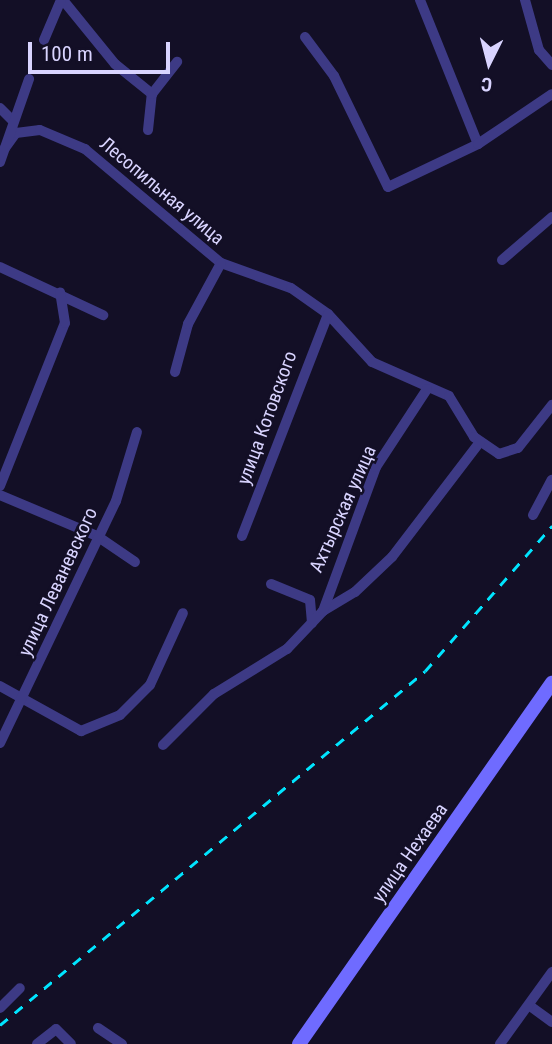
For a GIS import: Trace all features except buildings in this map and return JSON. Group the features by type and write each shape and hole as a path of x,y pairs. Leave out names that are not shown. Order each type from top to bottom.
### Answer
{"street":[{"path":"44,40 62,0 115,64 152,94"},
{"path":"420,0 478,144"},
{"path":"525,0 539,50 552,65"},
{"path":"305,37 334,76 388,187 478,144 552,94"},
{"path":"148,130 152,94 177,62"},
{"path":"0,162 12,120 29,79"},
{"path":"0,108 12,120"},
{"name":"Лесопильная улица","path":"5,148 16,133 40,130 85,149 221,263 292,288 328,314 372,362 427,389 449,396 455,414 480,442"},
{"path":"502,260 552,217"},
{"path":"175,372 188,324 221,263"},
{"path":"0,267 60,292 103,315"},
{"path":"0,486 65,323 60,292"},
{"name":"улица Котовского","path":"242,536 328,314"},
{"name":"Ахтырская улица","path":"323,611 376,467 427,389"},
{"path":"480,442 499,454 518,449 552,405"},
{"name":"улица Леваневского","path":"0,743 124,482 137,432"},
{"name":"Ахтырская улица","path":"163,744 214,694 287,649 323,611 355,592 392,556 480,442"},
{"path":"533,515 552,480"},
{"path":"0,495 97,536 135,562"},
{"path":"271,584 310,600 312,623"},
{"path":"0,686 81,731 120,715 150,685 183,613"},
{"name":"улица Нехаева","path":"299,1044 552,682"},
{"path":"500,1044 552,972"},
{"path":"0,1008 20,988"},
{"path":"530,1006 552,1022"},
{"path":"98,1028 122,1044"},
{"path":"37,1044 56,1029 71,1044"}],"railway":[{"path":"0,1025 425,671 552,526"}]}
